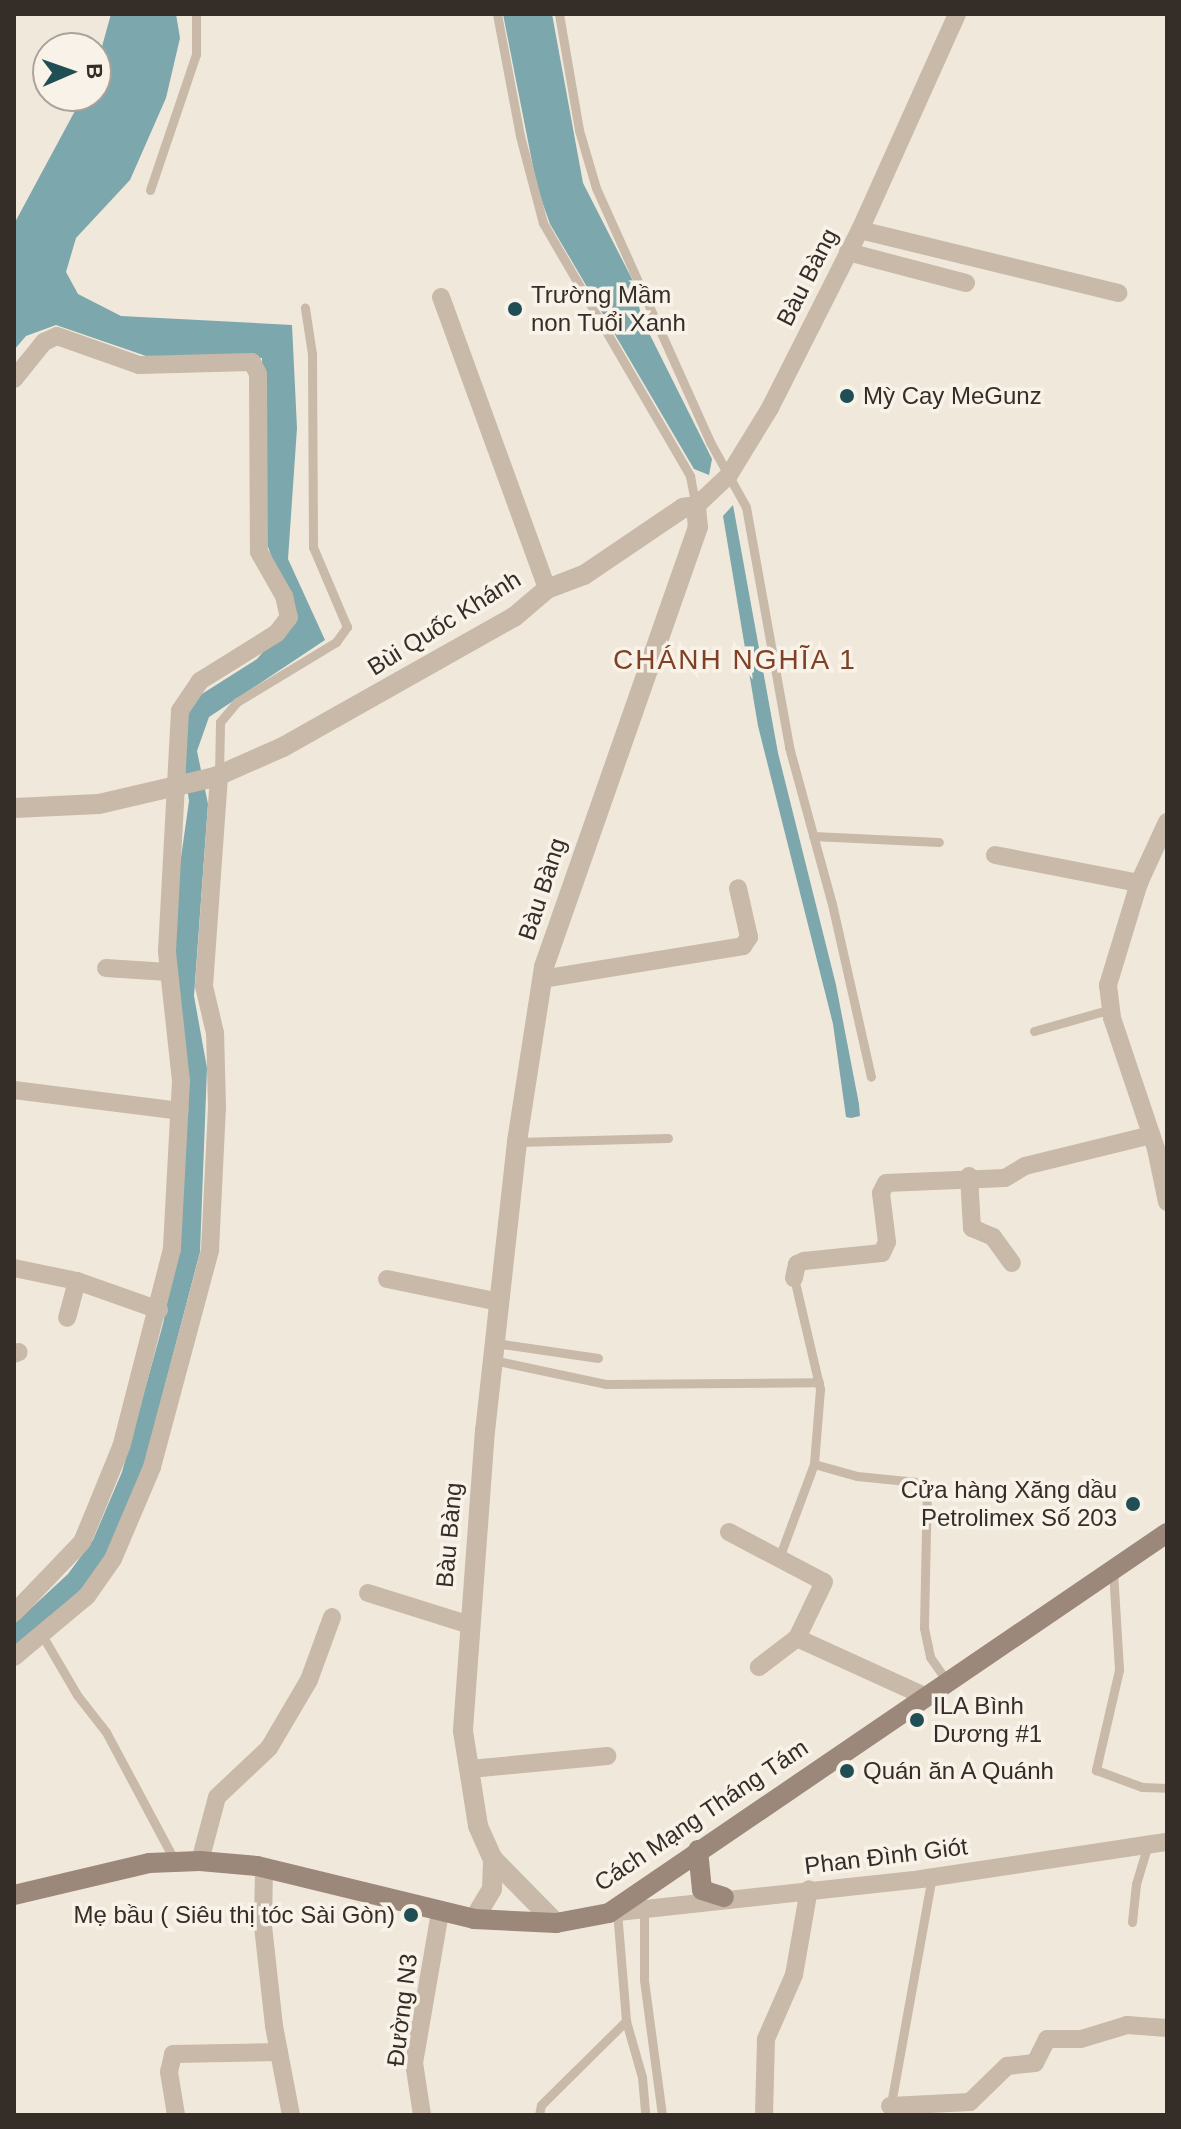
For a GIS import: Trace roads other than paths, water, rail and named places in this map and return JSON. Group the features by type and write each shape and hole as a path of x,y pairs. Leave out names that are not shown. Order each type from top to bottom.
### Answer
{"main road":[{"name":"Cách Mạng Tháng Tám","path":"14,1895 175,1861 200,1861 264,1868 474,1919 556,1923 613,1912 698,1850 1167,1533"},
{"path":"698,1850 702,1890 724,1897"}],"street":[{"name":"Bàu Bàng","path":"493,1859 478,1826 463,1731 467,1624 517,1142 542,979 556,922 698,527 696,506 729,475 770,408 860,230 957,14"},
{"path":"860,230 1118,293"},
{"path":"848,252 966,283"},
{"path":"441,297 547,589"},
{"path":"14,379 44,342 57,336 139,365 246,360 255,365 259,552 284,596 289,617 277,633 228,659 189,694 180,711 168,972 180,1111 172,1249 159,1310 121,1447 82,1542 16,1611 42,1635"},
{"name":"Bùi Quốc Khánh","path":"178,783 217,776 383,693 514,617 547,589 584,575 683,508 696,506"},
{"path":"14,1657 87,1596 132,1516 152,1467 210,1250 217,1107 215,1033 204,986 217,776"},
{"path":"14,808 99,804 178,783"},
{"path":"1167,822 1139,883 1108,985 1111,1009 1158,1144 1167,1202"},
{"path":"995,855 1139,883"},
{"path":"542,979 743,946 749,937 738,888"},
{"path":"106,968 168,972"},
{"path":"14,1090 180,1111"},
{"path":"794,1278 797,1264 804,1261 882,1253 887,1242 881,1193 886,1183 969,1176 1005,1178 1025,1166 1158,1144"},
{"path":"969,1176 972,1228 993,1237 1012,1263"},
{"path":"14,1268 77,1281 159,1310"},
{"path":"387,1279 499,1302"},
{"path":"67,1318 77,1281"},
{"path":"729,1532 824,1582 797,1638 759,1667"},
{"path":"368,1593 467,1624"},
{"path":"200,1861 217,1797 269,1748 309,1680 332,1617"},
{"path":"797,1638 924,1696"},
{"path":"470,1769 607,1756"},
{"name":"Phan Đình Giót","path":"613,1912 724,1897 932,1876 1167,1842"},
{"path":"474,1919 492,1889 493,1859"},
{"path":"493,1859 556,1923"},
{"path":"264,1868 263,1926 279,2052 291,2115"},
{"path":"764,2115 766,2039 794,1975 809,1889"},
{"name":"Đường N3","path":"422,2115 414,2063 440,1912"},
{"path":"889,2111 970,2102 1007,2066 1035,2063 1047,2039 1081,2039 1127,2025 1167,2028"},
{"path":"176,2115 169,2072 173,2054 279,2052"}],"lane":[{"path":"150,190 196,54 196,14"},
{"path":"497,14 520,136 543,223 690,476 696,506"},
{"path":"559,14 579,130 596,188 746,507 789,747 871,1077"},
{"path":"217,776 220,722 237,702 336,642 347,627 313,547 312,354 305,308"},
{"path":"813,836 939,842"},
{"path":"1034,1031 1111,1009"},
{"path":"517,1142 668,1138"},
{"path":"779,1558 814,1464 819,1382 794,1278"},
{"path":"494,1351 606,1384 819,1382"},
{"path":"494,1351 598,1358"},
{"path":"814,1464 857,1476 927,1483 925,1639 947,1681"},
{"path":"1113,1571 1119,1670 1096,1770 1142,1787 1167,1788"},
{"path":"42,1635 77,1695 106,1732 175,1861"},
{"path":"1132,1922 1136,1884 1148,1844"},
{"path":"889,2111 932,1876"},
{"path":"644,1908 644,1980 662,2115"},
{"path":"613,1912 626,2021 642,2077 645,2115"},
{"path":"539,2115 541,2105 626,2021"}],"water":[{"path":"111,14 176,14 180,38 166,98 130,180 76,238 66,272 78,294 121,316 292,325 297,428 288,559 325,640 209,717 197,751 208,804 194,996 207,1068 200,1252 144,1465 105,1566 14,1654 14,1624 68,1574 93,1540 122,1472 163,1324 179,1241 174,1013 176,893 189,801 180,733 186,704 257,659 293,617 262,530 262,358 149,357 56,325 26,336 14,350 14,224 74,112 112,112 112,32 106,32"},
{"path":"503,14 552,14 583,183 633,281 642,319 712,459 709,475 694,469 550,224 537,187"},
{"path":"733,505 778,753 836,985 859,1104 860,1116 851,1118 846,1117 833,1024 758,726 723,516"}],"place":[{"name":"Trường Mầm non Tuổi Xanh","path":"515,309"},
{"name":"Mỳ Cay MeGunz","path":"847,396"},
{"name":"Cửa hàng Xăng dầu Petrolimex Số 203","path":"1133,1504"},
{"name":"ILA Bình Dương #1","path":"917,1720"},
{"name":"Quán ăn A Quánh","path":"847,1771"},
{"name":"Mẹ bầu ( Siêu thị tóc Sài Gòn)","path":"411,1915"}],"district":[{"name":"CHÁNH NGHĨA 1","path":"735,660"}]}
